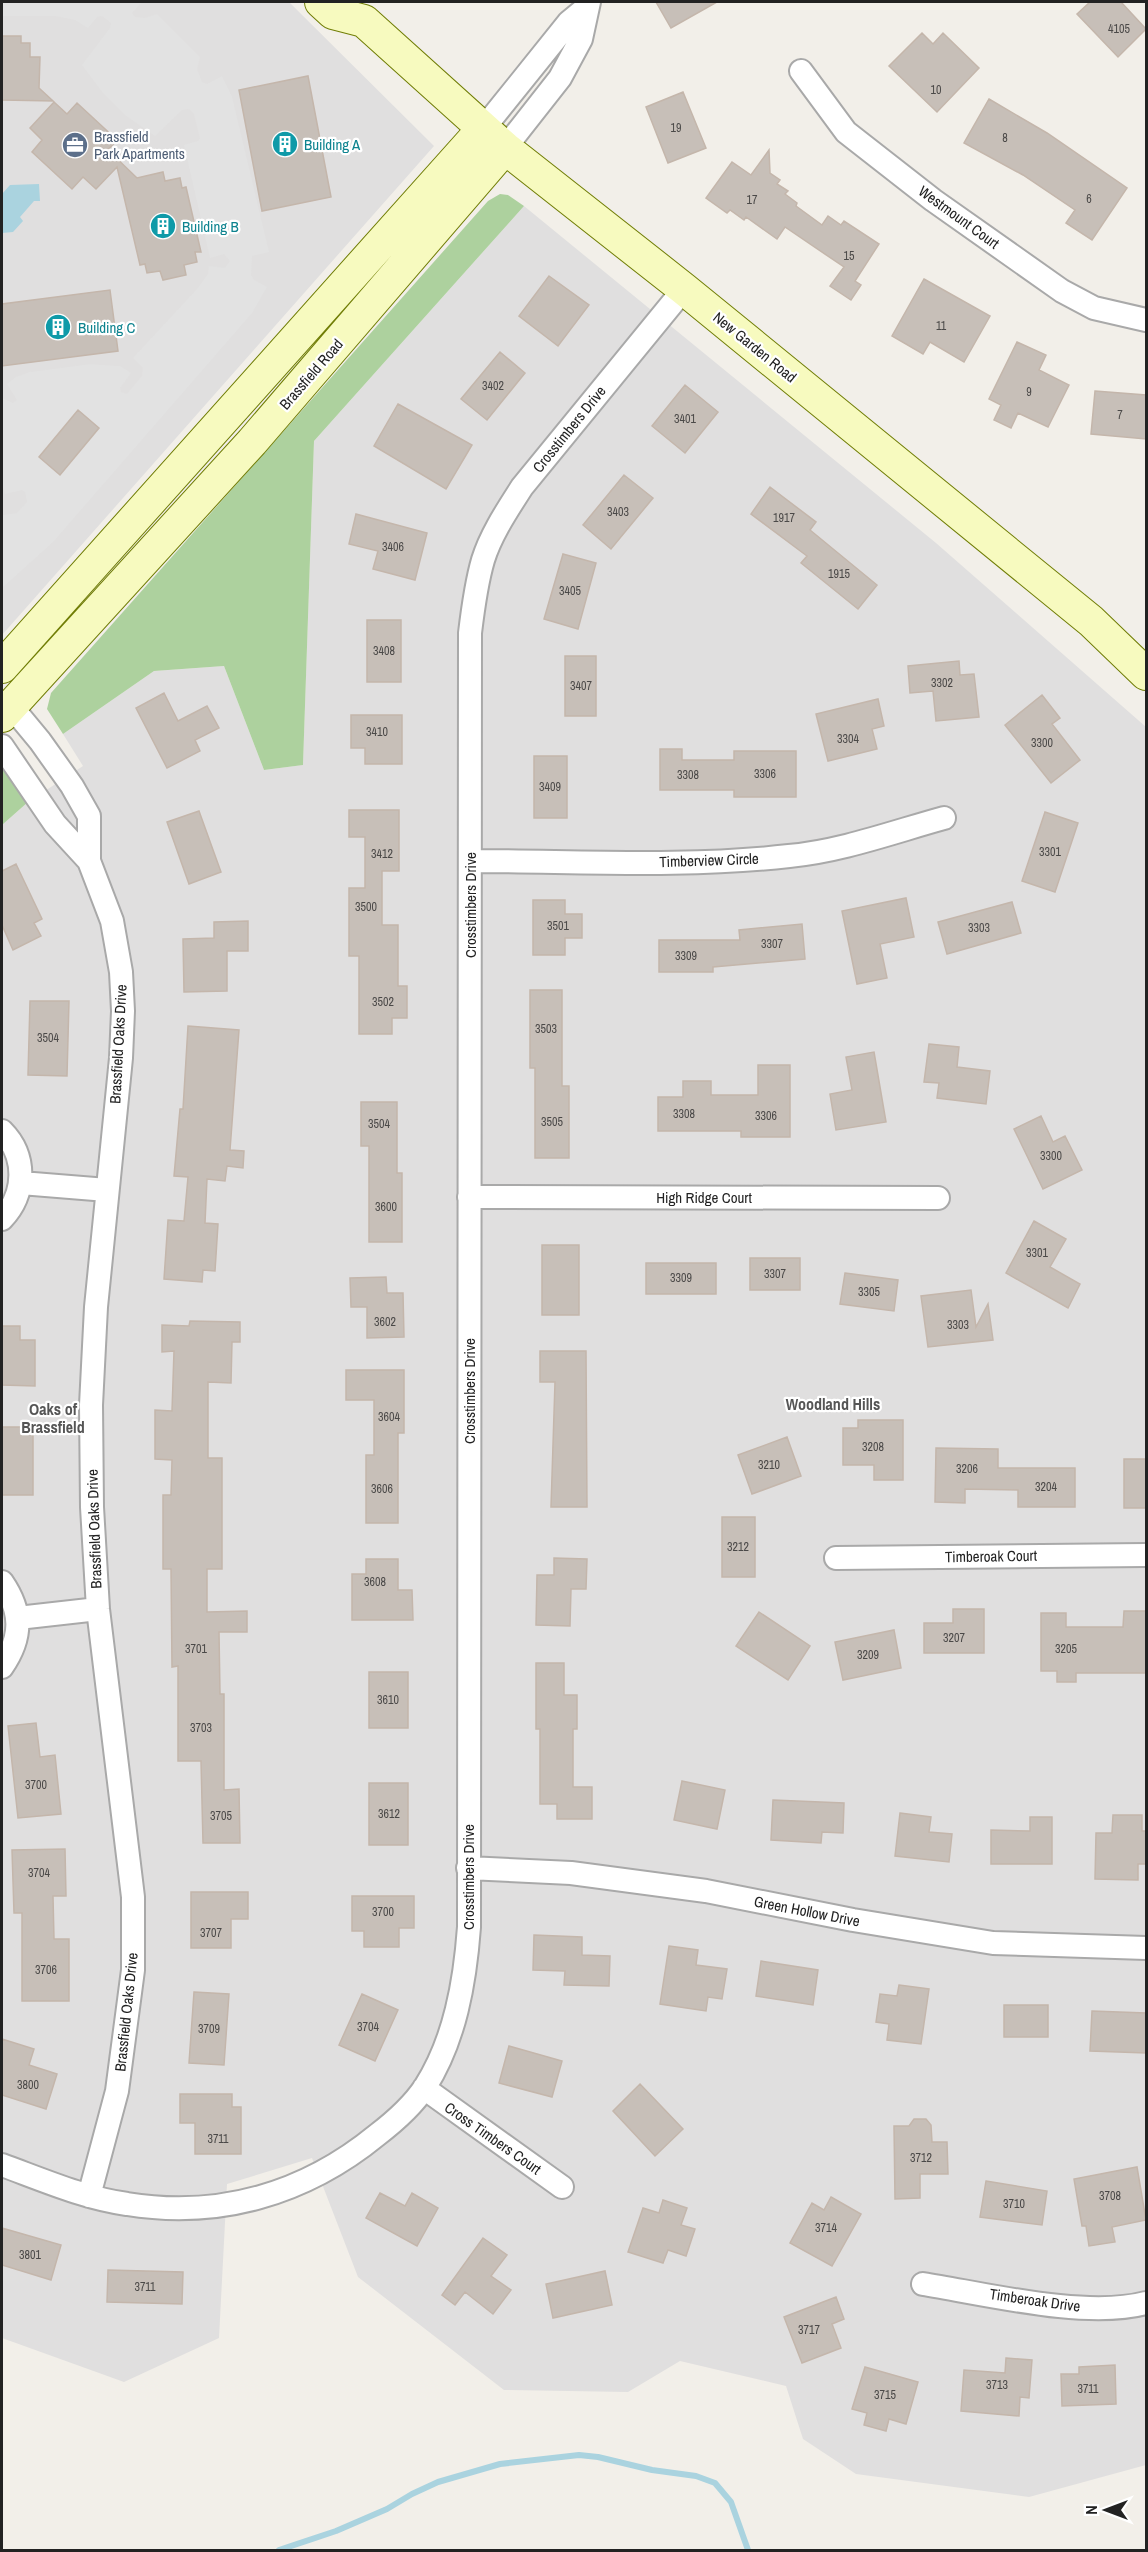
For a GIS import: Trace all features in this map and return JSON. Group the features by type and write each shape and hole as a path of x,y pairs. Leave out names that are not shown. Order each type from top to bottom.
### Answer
{"street":[{"name":"New Garden Road","path":"321,2 333,12 360,11 494,139 684,289 1091,621 1146,675"},
{"name":"Brassfield Road","path":"5,709 252,442 494,139 569,22 587,5"},
{"name":"Westmount Court","path":"801,71 846,132 933,200 1062,291 1094,308 1146,320"},
{"name":"Brassfield Road","path":"2,667 494,139"},
{"name":"Crosstimbers Drive","path":"2,2166 89,2196 127,2204 168,2208 215,2206 273,2194 311,2180 359,2150 393,2123 424,2088 436,2066 457,2011 466,1968 469,1927 470,633 474,596 483,558 501,521 522,487 684,289"},
{"name":"Brassfield Oaks Drive","path":"5,709 40,741 72,786 88,816 89,861 112,921 121,972 123,1011 121,1058 96,1307 91,1405 92,1507 98,1609 131,1882 133,1970 117,2091 89,2196"},
{"name":"Brassfield Oaks Drive","path":"2,746 55,824 89,861"},
{"name":"Timberview Circle","path":"470,861 713,861 790,856 837,848 944,818"},
{"path":"2,1131 18,1156 21,1183 11,1208 2,1219"},
{"path":"21,1183 107,1190"},
{"name":"High Ridge Court","path":"469,1197 938,1198"},
{"name":"Timberoak Court","path":"836,1558 1146,1555"},
{"path":"2,1581 12,1597 18,1618 16,1637 10,1655 2,1667"},
{"path":"18,1618 98,1609"},
{"name":"Green Hollow Drive","path":"468,1868 571,1874 706,1891 853,1920 993,1943 1146,1948"},
{"name":"Cross Timbers Court","path":"424,2088 562,2187"},
{"name":"Timberoak Drive","path":"923,2284 1069,2307 1119,2307 1146,2302"}],"shaded area":[{"path":"2,2 289,2 434,146 2,635"},
{"path":"2,2 140,2 132,13 135,17 145,18 157,14 200,57 197,69 202,82 207,84 222,76 232,97 269,252 252,256 251,275 254,280 267,287 252,313 53,542 2,588 2,515 17,513 27,502 25,492 22,490 5,494 2,484 2,398 13,403 17,400 7,384 16,377 30,372 90,364 120,366 131,373 120,388 121,392 127,394 142,376 143,368 133,358 198,288 208,274 209,266 225,268 230,261 224,254 210,258 184,145 198,141 200,138 194,114 189,109 182,110 155,136 125,115 103,93 82,65 110,28 111,23 102,16 97,17 88,28 75,20 56,16 2,16"},
{"path":"524,206 936,543 1146,727 1146,2465 1029,2497 856,2474 803,2439 786,2386 680,2361 628,2392 504,2390 358,2277 312,2158 227,2184 219,2338 124,2382 2,2338 2,825 28,802 83,766 63,734 154,671 224,666 264,770 303,765 314,441"}],"green space":[{"path":"500,194 508,195 524,206 314,441 303,765 264,770 224,666 154,671 63,734 47,709 51,693 488,201"},
{"path":"2,770 6,771 28,802 2,825"}],"water":[{"path":"39,184 40,201 34,201 20,217 23,221 13,232 2,233 2,194 10,185"}],"building":[{"path":"656,2 717,2 671,28"},
{"path":"1090,2 1121,2 1146,29 1118,57 1077,14"},
{"path":"922,33 933,44 943,33 979,68 937,112 889,66"},
{"path":"2,36 21,36 21,43 30,43 30,57 40,57 39,88 53,101 2,100"},
{"name":"Building A","path":"308,76 331,197 262,211 239,90"},
{"path":"683,92 706,148 668,163 646,107"},
{"path":"989,99 1047,133 1127,188 1092,240 1066,223 1075,210 1023,175 964,143"},
{"path":"54,102 67,114 77,103 117,140 108,150 137,178 163,172 165,181 180,178 182,188 186,187 201,252 195,252 197,262 184,265 186,275 163,280 160,271 147,273 145,264 140,265 117,167 96,189 83,177 72,189 32,152 42,140 30,128"},
{"path":"769,150 770,173 780,180 777,184 788,191 785,194 797,203 796,206 822,225 828,216 841,225 844,221 879,244 855,281 861,285 851,300 830,286 844,267 785,227 777,239 746,217 744,220 730,210 727,213 706,198 732,162 751,175"},
{"path":"549,276 589,305 558,346 519,316"},
{"path":"924,279 990,316 964,362 930,342 923,354 892,336"},
{"name":"Building C","path":"110,290 118,351 2,366 2,304"},
{"path":"1017,342 1046,355 1039,370 1069,385 1048,427 1018,413 1011,428 994,420 1001,405 989,399"},
{"path":"500,352 525,373 487,420 461,399"},
{"path":"685,385 718,412 685,453 652,426"},
{"path":"1095,391 1146,395 1146,439 1091,434"},
{"path":"398,404 472,445 446,489 374,446"},
{"path":"78,410 99,428 60,475 39,457"},
{"path":"624,475 653,498 611,549 583,525"},
{"path":"770,487 816,522 810,530 877,585 858,609 801,563 807,556 751,514"},
{"path":"356,514 427,533 415,580 373,569 378,551 349,544"},
{"path":"563,554 596,563 578,629 544,619"},
{"path":"367,620 401,620 401,682 367,682"},
{"path":"565,656 596,656 596,716 565,716"},
{"path":"959,661 960,675 974,674 979,717 936,721 933,691 910,693 908,666"},
{"path":"164,693 178,721 207,706 219,728 195,740 200,751 167,768 136,708"},
{"path":"1042,695 1060,718 1052,724 1080,760 1051,783 1005,725"},
{"path":"878,699 884,726 872,729 877,749 828,761 816,714"},
{"path":"351,715 402,715 402,764 365,764 365,748 351,748"},
{"path":"660,749 682,749 682,760 734,760 734,751 796,751 796,797 734,797 734,790 660,790"},
{"path":"534,756 567,756 567,818 534,818"},
{"path":"349,810 399,810 399,871 382,871 382,925 398,925 398,986 407,986 407,1018 392,1018 392,1034 359,1034 359,956 349,956 349,888 365,888 365,837 349,837"},
{"path":"199,811 221,872 189,884 167,822"},
{"path":"1045,812 1078,823 1055,892 1022,881"},
{"path":"16,864 42,919 34,923 41,936 13,950 2,925 2,871"},
{"path":"906,898 914,937 880,944 887,978 857,984 842,911"},
{"path":"533,900 565,900 565,914 582,914 582,938 565,938 565,955 533,955"},
{"path":"1012,902 1021,933 947,954 938,922"},
{"path":"248,921 248,951 227,951 227,991 184,992 183,939 214,938 214,922"},
{"path":"802,924 805,959 713,967 713,972 659,972 659,940 740,940 739,930"},
{"path":"530,990 562,990 562,1086 569,1086 569,1158 535,1158 535,1068 530,1068"},
{"path":"30,1001 69,1001 67,1076 28,1075"},
{"path":"188,1026 239,1030 230,1150 244,1151 243,1168 227,1166 225,1181 207,1179 205,1223 218,1224 215,1271 203,1270 202,1282 164,1279 168,1220 184,1221 188,1177 174,1176 180,1109 183,1109"},
{"path":"929,1044 959,1047 957,1067 990,1071 986,1104 937,1098 939,1083 924,1082"},
{"path":"874,1052 886,1122 836,1130 830,1094 852,1090 846,1057"},
{"path":"758,1065 790,1065 790,1137 741,1137 741,1131 658,1131 658,1097 683,1097 683,1081 711,1081 711,1095 758,1095"},
{"path":"361,1102 397,1102 397,1173 402,1173 402,1242 369,1242 369,1146 361,1146"},
{"path":"1041,1116 1053,1142 1065,1136 1082,1170 1043,1189 1014,1129"},
{"path":"1034,1221 1066,1239 1050,1267 1080,1284 1068,1308 1006,1273"},
{"path":"542,1245 579,1245 579,1315 542,1315"},
{"path":"750,1258 800,1258 800,1290 750,1290"},
{"path":"646,1263 716,1263 716,1294 646,1294"},
{"path":"845,1273 898,1280 894,1311 840,1304"},
{"path":"386,1277 387,1293 403,1293 404,1337 367,1338 367,1307 351,1307 350,1278"},
{"path":"971,1290 976,1327 988,1304 993,1340 928,1347 921,1296"},
{"path":"190,1321 240,1322 240,1342 232,1342 231,1383 208,1382 208,1458 222,1458 222,1569 207,1569 207,1612 247,1611 247,1632 219,1632 220,1694 224,1694 224,1790 239,1789 240,1843 203,1843 201,1761 178,1761 178,1666 172,1667 171,1569 163,1569 163,1495 171,1495 172,1460 155,1459 155,1410 172,1411 174,1351 162,1352 162,1325 189,1326"},
{"path":"2,1326 20,1326 20,1340 35,1340 35,1386 2,1385"},
{"path":"540,1351 586,1351 587,1507 551,1507 555,1382 540,1382"},
{"path":"346,1370 404,1370 404,1433 398,1433 398,1523 366,1523 366,1455 374,1455 374,1400 346,1400"},
{"path":"858,1420 903,1420 903,1480 874,1480 874,1465 843,1465 843,1428 858,1428"},
{"path":"2,1427 33,1427 33,1495 2,1495"},
{"path":"787,1437 801,1476 752,1494 738,1455"},
{"path":"936,1448 998,1449 998,1468 1075,1468 1075,1507 1018,1507 1018,1490 965,1489 965,1503 935,1502"},
{"path":"1124,1459 1146,1459 1146,1508 1124,1508"},
{"path":"722,1517 755,1517 755,1577 722,1577"},
{"path":"554,1558 587,1559 586,1589 571,1589 570,1626 536,1625 537,1575 554,1575"},
{"path":"366,1559 398,1559 398,1590 412,1590 413,1620 352,1620 352,1574 366,1574"},
{"path":"953,1609 984,1609 984,1653 924,1653 924,1623 953,1623"},
{"path":"1124,1611 1146,1611 1146,1673 1076,1673 1076,1682 1057,1682 1057,1671 1041,1671 1041,1613 1066,1613 1066,1627 1123,1627"},
{"path":"759,1612 810,1646 788,1680 736,1646"},
{"path":"894,1630 901,1668 843,1680 835,1642"},
{"path":"536,1663 564,1663 564,1695 577,1695 577,1729 573,1729 573,1787 592,1787 592,1819 557,1819 557,1804 540,1804 540,1729 536,1729"},
{"path":"369,1672 408,1672 408,1728 369,1728"},
{"path":"36,1723 40,1757 55,1755 61,1814 18,1818 8,1726"},
{"path":"682,1781 725,1790 717,1829 674,1820"},
{"path":"369,1783 408,1783 408,1845 369,1845"},
{"path":"773,1800 844,1803 843,1833 822,1832 821,1843 771,1840"},
{"path":"900,1813 931,1817 929,1832 952,1834 949,1862 895,1856"},
{"path":"1113,1815 1142,1815 1142,1831 1146,1831 1146,1864 1138,1864 1138,1880 1095,1879 1096,1833 1112,1833"},
{"path":"1030,1817 1052,1817 1052,1864 991,1864 991,1830 1030,1831"},
{"path":"65,1849 66,1896 53,1896 54,1939 69,1939 69,2001 22,2001 22,1913 14,1913 12,1850"},
{"path":"191,1892 248,1892 248,1919 231,1919 231,1948 191,1948"},
{"path":"352,1896 414,1896 414,1928 399,1928 399,1947 364,1947 364,1931 352,1931"},
{"path":"534,1935 582,1937 582,1955 610,1956 609,1986 564,1985 565,1971 533,1970"},
{"path":"669,1946 698,1950 696,1965 727,1969 722,1999 708,1997 706,2011 660,2004"},
{"path":"761,1961 818,1970 813,2005 756,1996"},
{"path":"899,1985 929,1989 921,2044 887,2040 889,2024 876,2022 880,1994 897,1996"},
{"path":"194,1992 229,1994 224,2065 189,2063"},
{"path":"362,1994 398,2010 375,2061 339,2045"},
{"path":"1004,2005 1048,2005 1048,2037 1004,2037"},
{"path":"1092,2011 1146,2013 1146,2053 1090,2051"},
{"path":"2,2039 34,2049 29,2065 57,2074 46,2109 2,2095"},
{"path":"509,2046 562,2061 552,2097 499,2083"},
{"path":"640,2084 683,2129 655,2156 613,2111"},
{"path":"180,2094 232,2094 232,2107 241,2107 241,2154 195,2154 195,2123 180,2123"},
{"path":"914,2119 926,2119 931,2125 932,2142 947,2142 948,2174 920,2174 920,2198 895,2199 894,2126 909,2126"},
{"path":"1137,2167 1146,2220 1112,2227 1115,2242 1089,2246 1086,2226 1082,2226 1074,2179"},
{"path":"986,2181 1047,2191 1042,2225 980,2217"},
{"path":"380,2193 405,2206 412,2193 438,2208 417,2246 366,2218"},
{"path":"831,2197 861,2214 832,2266 790,2243 812,2203 824,2210"},
{"path":"663,2200 687,2208 681,2225 695,2229 686,2256 668,2250 663,2263 628,2252 643,2208 659,2213"},
{"path":"2,2228 61,2245 51,2280 2,2265"},
{"path":"483,2238 507,2255 491,2276 511,2290 493,2314 465,2292 455,2305 442,2295"},
{"path":"108,2270 183,2272 182,2304 107,2302"},
{"path":"605,2271 612,2305 553,2318 546,2284"},
{"path":"836,2297 844,2319 832,2324 841,2348 802,2363 784,2317"},
{"path":"1006,2358 1032,2360 1029,2398 1020,2397 1019,2416 961,2411 964,2370 1005,2373"},
{"path":"1115,2365 1116,2404 1062,2406 1061,2374 1079,2374 1079,2367"},
{"path":"865,2367 918,2382 906,2424 889,2419 886,2431 864,2425 867,2413 852,2409"}],"waterway":[{"path":"279,2550 336,2531 387,2509 438,2482 500,2464 579,2455 598,2457 652,2470 696,2476 715,2483 731,2502 748,2550"}],"place":[{"name":"Building A","path":"285,144"},
{"name":"Brassfield Park Apartments","path":"75,145"},
{"name":"Building B","path":"163,226"},
{"name":"Building C","path":"58,327"}],"district":[{"name":"Woodland Hills","path":"833,1404"},
{"name":"Oaks of Brassfield","path":"53,1418"}]}
